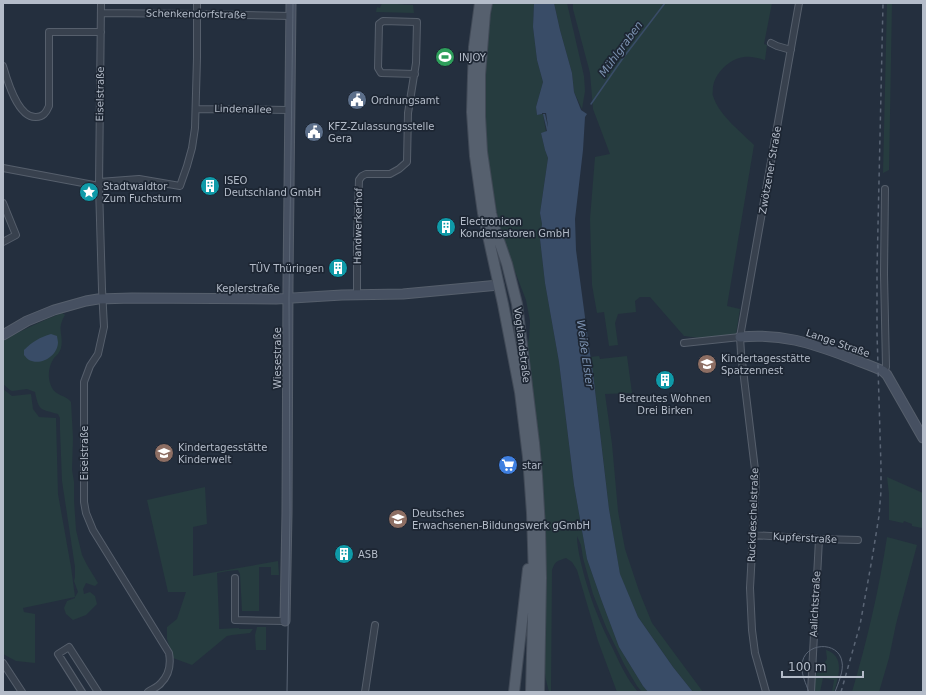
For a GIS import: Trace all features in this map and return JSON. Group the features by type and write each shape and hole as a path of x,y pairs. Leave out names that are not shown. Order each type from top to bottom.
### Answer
{"main road":[{"name":"Vogtlandstraße","path":"480,3 474,47 472,112 474,142 478,185 520,392 528,457 534,578 531,692"},
{"name":"Vogtlandstraße","path":"487,3 480,75 482,152 491,213 507,264 518,312 537,476 541,578 539,692"},
{"path":"499,285 512,284"},
{"path":"514,692 527,575 533,541"}],"street":[{"name":"Eiselstraße","path":"101,3 99,184 104,327 98,354 90,366 84,382 85,507 93,530 169,653 169,671 161,683 148,692"},
{"path":"3,168 99,184 139,179 180,186 192,148 195,128 197,3"},
{"name":"Wiesestraße","path":"235,578 235,620 285,621 291,3"},
{"name":"Zwötzener Straße","path":"740,337 799,3"},
{"name":"Schenkendorfstraße","path":"101,13 291,16"},
{"name":"Handwerkerhof","path":"357,295 359,180 366,174 390,174 399,169 406,162 408,113 416,63 417,22 383,21 379,24 378,68 381,73 414,74"},
{"path":"3,66 10,88 19,106 33,118 40,117 44,115 49,106 49,32 101,32"},
{"path":"771,43 791,50"},
{"name":"Lindenallee","path":"196,109 289,110"},
{"path":"885,188 884,274 886,367 884,372 923,438"},
{"path":"3,203 16,235 3,242"},
{"name":"Keplerstraße","path":"3,335 26,321 54,310 86,301 102,299 276,299 402,294 499,285"},
{"name":"Lange Straße","path":"684,343 740,337 782,337 814,345 884,372"},
{"name":"Ruckdeschelstraße","path":"740,337 756,478 750,588 752,630 756,658 766,692"},
{"name":"Kupferstraße","path":"753,535 858,540"},
{"name":"Aalichtstraße","path":"811,692 819,539"},
{"path":"365,692 376,625"},
{"path":"82,692 58,654 69,647 98,692"},
{"path":"3,664 22,692"}],"green space":[{"path":"382,3 413,5 414,13 376,12 377,7 380,8"},
{"path":"493,3 534,3 533,27 537,60 543,82 536,107 537,115 543,114 546,132 541,133 548,158 540,213 542,224 540,239 545,283 559,362 574,485 587,559 601,599 619,647 648,692 642,692 637,686 624,664 606,627 593,594 581,545 577,536 581,563 594,607 621,666 630,682 638,692 617,692 598,641 577,570 572,562 566,558 557,562 552,570 551,692 549,692 546,680 544,667 527,346 530,321 526,300 504,243 497,213 486,147 484,88 488,28"},
{"path":"554,3 567,3 584,76 585,91 582,109 574,92 572,73"},
{"path":"573,3 772,3 764,44 767,45 765,60 754,57 738,58 728,64 720,72 714,82 713,87 713,95 720,110 754,145 727,306 740,309 736,334 707,339 684,336 650,297 640,297 635,301 636,312 618,314 615,323 618,345 609,346 604,312 597,313 592,285 590,219 595,157 610,154 593,109 590,73 573,9"},
{"path":"887,3 892,3 889,170 883,173"},
{"path":"62,313 65,315 61,325 62,343 59,352 50,365 49,380 54,391 71,402 73,438 72,470 76,530 82,555 98,583 95,586 86,583 83,589 84,594 90,592 95,596 97,604 86,615 73,620 66,614 64,608 67,601 75,598 78,592 74,581 75,567 62,481 60,418 58,414 42,409 38,403 35,392 27,389 12,391 3,384 3,341 17,333"},
{"path":"599,356 600,359 627,356 632,393 605,394 612,444 618,511 625,549 639,591 652,623 703,692 693,692 673,667 638,617 620,575 609,509 590,357"},
{"path":"3,389 12,396 31,394 33,409 39,417 56,418 58,494 75,597 23,608 24,612 35,614 35,663 16,661 3,654"},
{"path":"887,477 923,493 922,528 912,526 912,524 904,521 903,523 889,520 889,494"},
{"path":"205,487 207,524 193,527 193,576 278,561 279,575 271,575 271,567 259,567 259,611 242,611 240,574 238,570 217,573 219,629 253,629 250,633 227,636 192,665 173,658 167,639 167,627 177,619 186,592 168,592 147,500"},
{"path":"887,537 917,545 879,692 852,692 872,615"},
{"path":"257,627 266,627 266,650 256,650 255,635"},
{"path":"826,650 836,657 838,662 839,668 836,686 834,692 832,692 834,680 823,678 820,692 814,692 814,679 827,659"}],"water":[{"name":"Weiße Elster","path":"534,3 554,3 572,73 574,92 581,110 587,114 585,117 583,150 575,219 576,250 593,373 609,509 620,574 638,617 673,667 693,692 648,692 643,686 619,647 587,559 574,485 559,362 545,283 540,239 542,224 540,213 548,158 541,133 547,131 543,114 545,114 548,126 546,113 537,115 536,107 543,82 537,60 533,27"},
{"path":"51,334 57,336 58,342 55,352 52,355 43,361 34,362 29,360 24,355 24,350 36,340"}],"waterway":[{"name":"Mühlgraben","path":"591,104 623,58 665,3"}],"tram line":[{"path":"287,692 290,513 289,298 293,3"},
{"path":"809,692 802,672 804,657 814,648 821,647 828,647 835,650 842,662 841,673 835,692"}],"railway":[{"path":"841,692 860,625 879,516 881,491 877,270 883,3"}],"place":[{"name":"INJOY","path":"445,57"},
{"name":"Ordnungsamt","path":"357,100"},
{"name":"KFZ-Zulassungsstelle Gera","path":"314,132"},
{"name":"ISEO Deutschland GmbH","path":"210,186"},
{"name":"Stadtwaldtor Zum Fuchsturm","path":"89,192"},
{"name":"Electronicon Kondensatoren GmbH","path":"446,227"},
{"name":"TÜV Thüringen","path":"338,268"},
{"name":"Kindertagesstätte Spatzennest","path":"707,364"},
{"name":"Betreutes Wohnen Drei Birken","path":"665,380"},
{"name":"Kindertagesstätte Kinderwelt","path":"164,453"},
{"name":"star","path":"508,465"},
{"name":"Deutsches Erwachsenen-Bildungswerk gGmbH","path":"398,519"},
{"name":"ASB","path":"344,554"}]}
